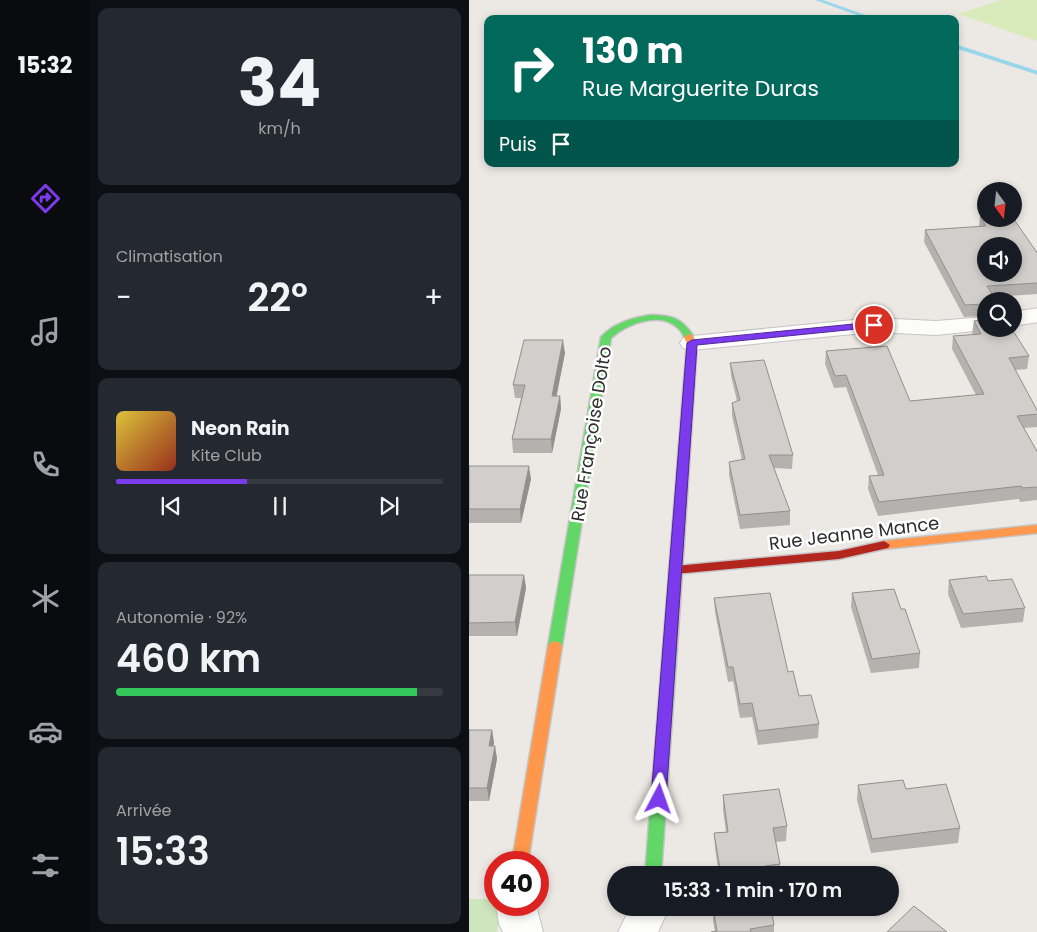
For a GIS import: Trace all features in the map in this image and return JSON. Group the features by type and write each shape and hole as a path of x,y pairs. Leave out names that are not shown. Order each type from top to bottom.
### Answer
{"street":[{"path":"1022,318 1037,315"},
{"name":"Rue Françoise Dolto","path":"523,851 607,337 616,327 627,322 656,318 672,322 684,328 692,343"},
{"path":"654,866 692,343 874,325 937,328 977,325"},
{"name":"Rue Jeanne Mance","path":"675,570 839,555 884,545 1037,529"},
{"path":"518,916 523,932"},
{"path":"637,932 645,916"}],"green space":[{"path":"1002,0 1037,0 1037,41 958,14"},
{"path":"469,899 484,899 484,916 499,916 497,932 469,932"}],"building":[{"path":"977,227 1020,228 1038,254 1038,283 987,286 991,292 977,292 977,304 965,305 925,230"},
{"path":"977,334 977,337 1017,337 1029,356 1009,358 1038,412 1038,414 1017,416 1038,453 1038,487 1022,488 1021,486 879,502 869,476 884,475 846,375 835,376 826,351 887,346 910,401 984,394 953,336"},
{"path":"524,340 563,340 552,396 560,396 551,439 512,439 525,385 513,385"},
{"path":"764,360 793,455 769,455 790,511 740,515 729,462 745,459 732,403 740,400 730,363"},
{"path":"469,466 529,466 520,509 469,509"},
{"path":"469,575 524,575 515,622 469,623"},
{"path":"986,576 988,581 1012,579 1025,608 963,614 949,580"},
{"path":"894,589 901,609 905,609 920,653 872,659 852,593"},
{"path":"770,593 788,672 793,671 799,696 811,695 819,724 758,731 752,703 740,704 733,667 728,667 714,598"},
{"path":"469,730 492,730 489,746 495,746 487,788 469,788"},
{"path":"903,780 906,789 946,784 960,828 872,839 858,785"},
{"path":"779,789 787,826 773,828 780,864 765,866 720,866 714,833 728,832 723,795"},
{"path":"914,906 947,932 887,932"},
{"path":"714,916 772,916 774,925 750,929 751,932 711,932 717,931"}],"waterway":[{"path":"818,0 862,15"},
{"path":"959,47 1038,73"}],"traffic: fast":[{"path":"555,646 606,337 625,324 650,318 662,318 673,321 682,327 689,337"},
{"path":"654,866 670,648"}],"traffic: slow":[{"path":"670,648 692,343 689,337"},
{"path":"884,545 1038,529"},
{"path":"522,851 555,646"}],"traffic: jam":[{"path":"675,570 839,555 884,545"}],"route":[{"path":"659,799 692,343 874,325"}]}
